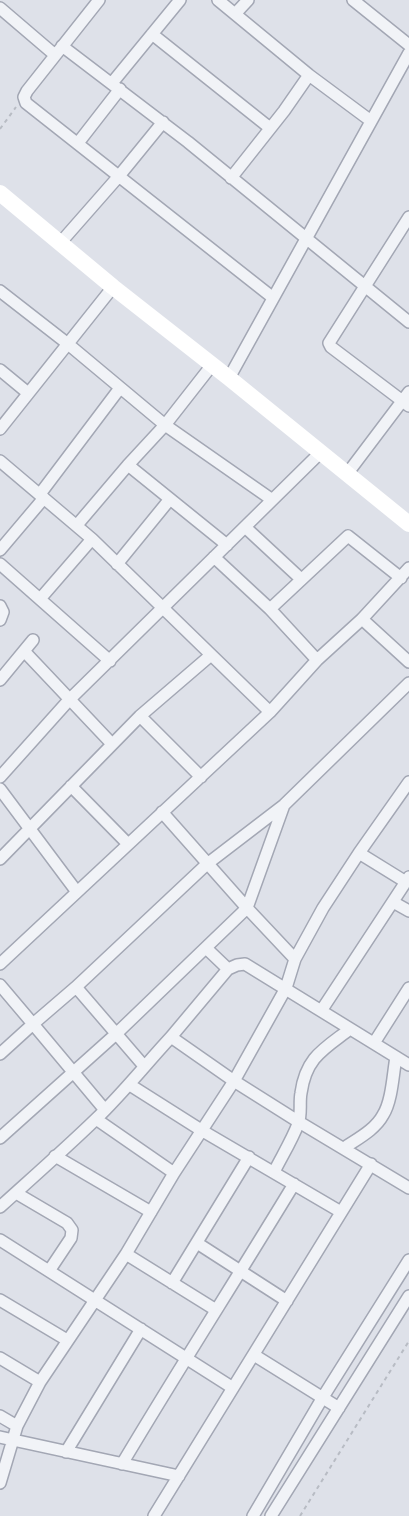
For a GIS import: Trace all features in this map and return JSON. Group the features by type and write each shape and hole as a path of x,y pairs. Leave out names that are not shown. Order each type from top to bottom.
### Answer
{"main road":[{"path":"0,193 113,287 409,524"}],"street":[{"path":"0,4 3,0"},
{"path":"99,0 26,91 24,98 28,105 272,297"},
{"path":"78,143 152,34 180,0"},
{"path":"218,0 309,75 372,121"},
{"path":"235,14 248,0"},
{"path":"353,0 409,45"},
{"path":"0,8 58,51 116,86 409,322"},
{"path":"152,34 270,128"},
{"path":"228,378 409,53"},
{"path":"231,178 309,75"},
{"path":"61,242 119,176 162,122"},
{"path":"347,474 407,399 330,345 332,338 365,286 405,235 409,217"},
{"path":"0,429 113,287"},
{"path":"0,291 68,344 165,425 271,499"},
{"path":"77,525 165,425 212,365"},
{"path":"0,370 28,393"},
{"path":"0,550 42,496 120,388"},
{"path":"0,777 69,700 227,545 271,499 320,453"},
{"path":"0,461 77,525 270,712"},
{"path":"128,465 227,545"},
{"path":"117,564 170,499"},
{"path":"245,527 301,579"},
{"path":"270,609 348,536 400,578"},
{"path":"40,600 92,539"},
{"path":"214,557 270,609 318,660"},
{"path":"0,564 110,661"},
{"path":"0,964 270,712 318,660 362,619 409,568"},
{"path":"0,606 3,612 0,620"},
{"path":"362,619 409,662"},
{"path":"0,680 33,640"},
{"path":"24,651 112,744"},
{"path":"0,859 140,716 211,655"},
{"path":"0,1054 76,987 207,864 284,805 409,682"},
{"path":"140,716 201,777"},
{"path":"0,1483 17,1426 40,1382 126,1254 174,1173 234,1081 286,988 294,958 359,853 409,782"},
{"path":"71,786 128,844"},
{"path":"0,789 77,892"},
{"path":"0,1138 116,1034 247,908 284,805"},
{"path":"162,812 294,958"},
{"path":"321,1011 408,880 359,853"},
{"path":"393,902 409,911"},
{"path":"206,948 228,969"},
{"path":"0,1207 96,1119 130,1085 144,1066 228,969 236,965 248,965 409,1065"},
{"path":"0,985 105,1110"},
{"path":"76,987 144,1066"},
{"path":"374,1043 409,988"},
{"path":"274,1172 299,1122 304,1076 311,1061 350,1029"},
{"path":"171,1037 234,1081 409,1188"},
{"path":"344,1148 374,1126 383,1116 388,1102 396,1057"},
{"path":"130,1085 201,1130 341,1212"},
{"path":"96,1119 174,1173"},
{"path":"55,1156 151,1212"},
{"path":"172,1283 249,1157"},
{"path":"154,1516 371,1164"},
{"path":"122,1464 294,1184"},
{"path":"16,1193 67,1223 72,1230 71,1238 50,1271"},
{"path":"0,1240 233,1388"},
{"path":"197,1243 287,1301"},
{"path":"126,1254 216,1310"},
{"path":"253,1516 322,1397 409,1260"},
{"path":"271,1516 409,1296"},
{"path":"0,1300 67,1340"},
{"path":"66,1452 141,1329"},
{"path":"254,1355 339,1408"},
{"path":"0,1358 40,1382"},
{"path":"0,1416 17,1426"},
{"path":"0,1437 179,1476"}],"path":[{"path":"0,129 24,98"},
{"path":"300,1516 409,1341"}]}
